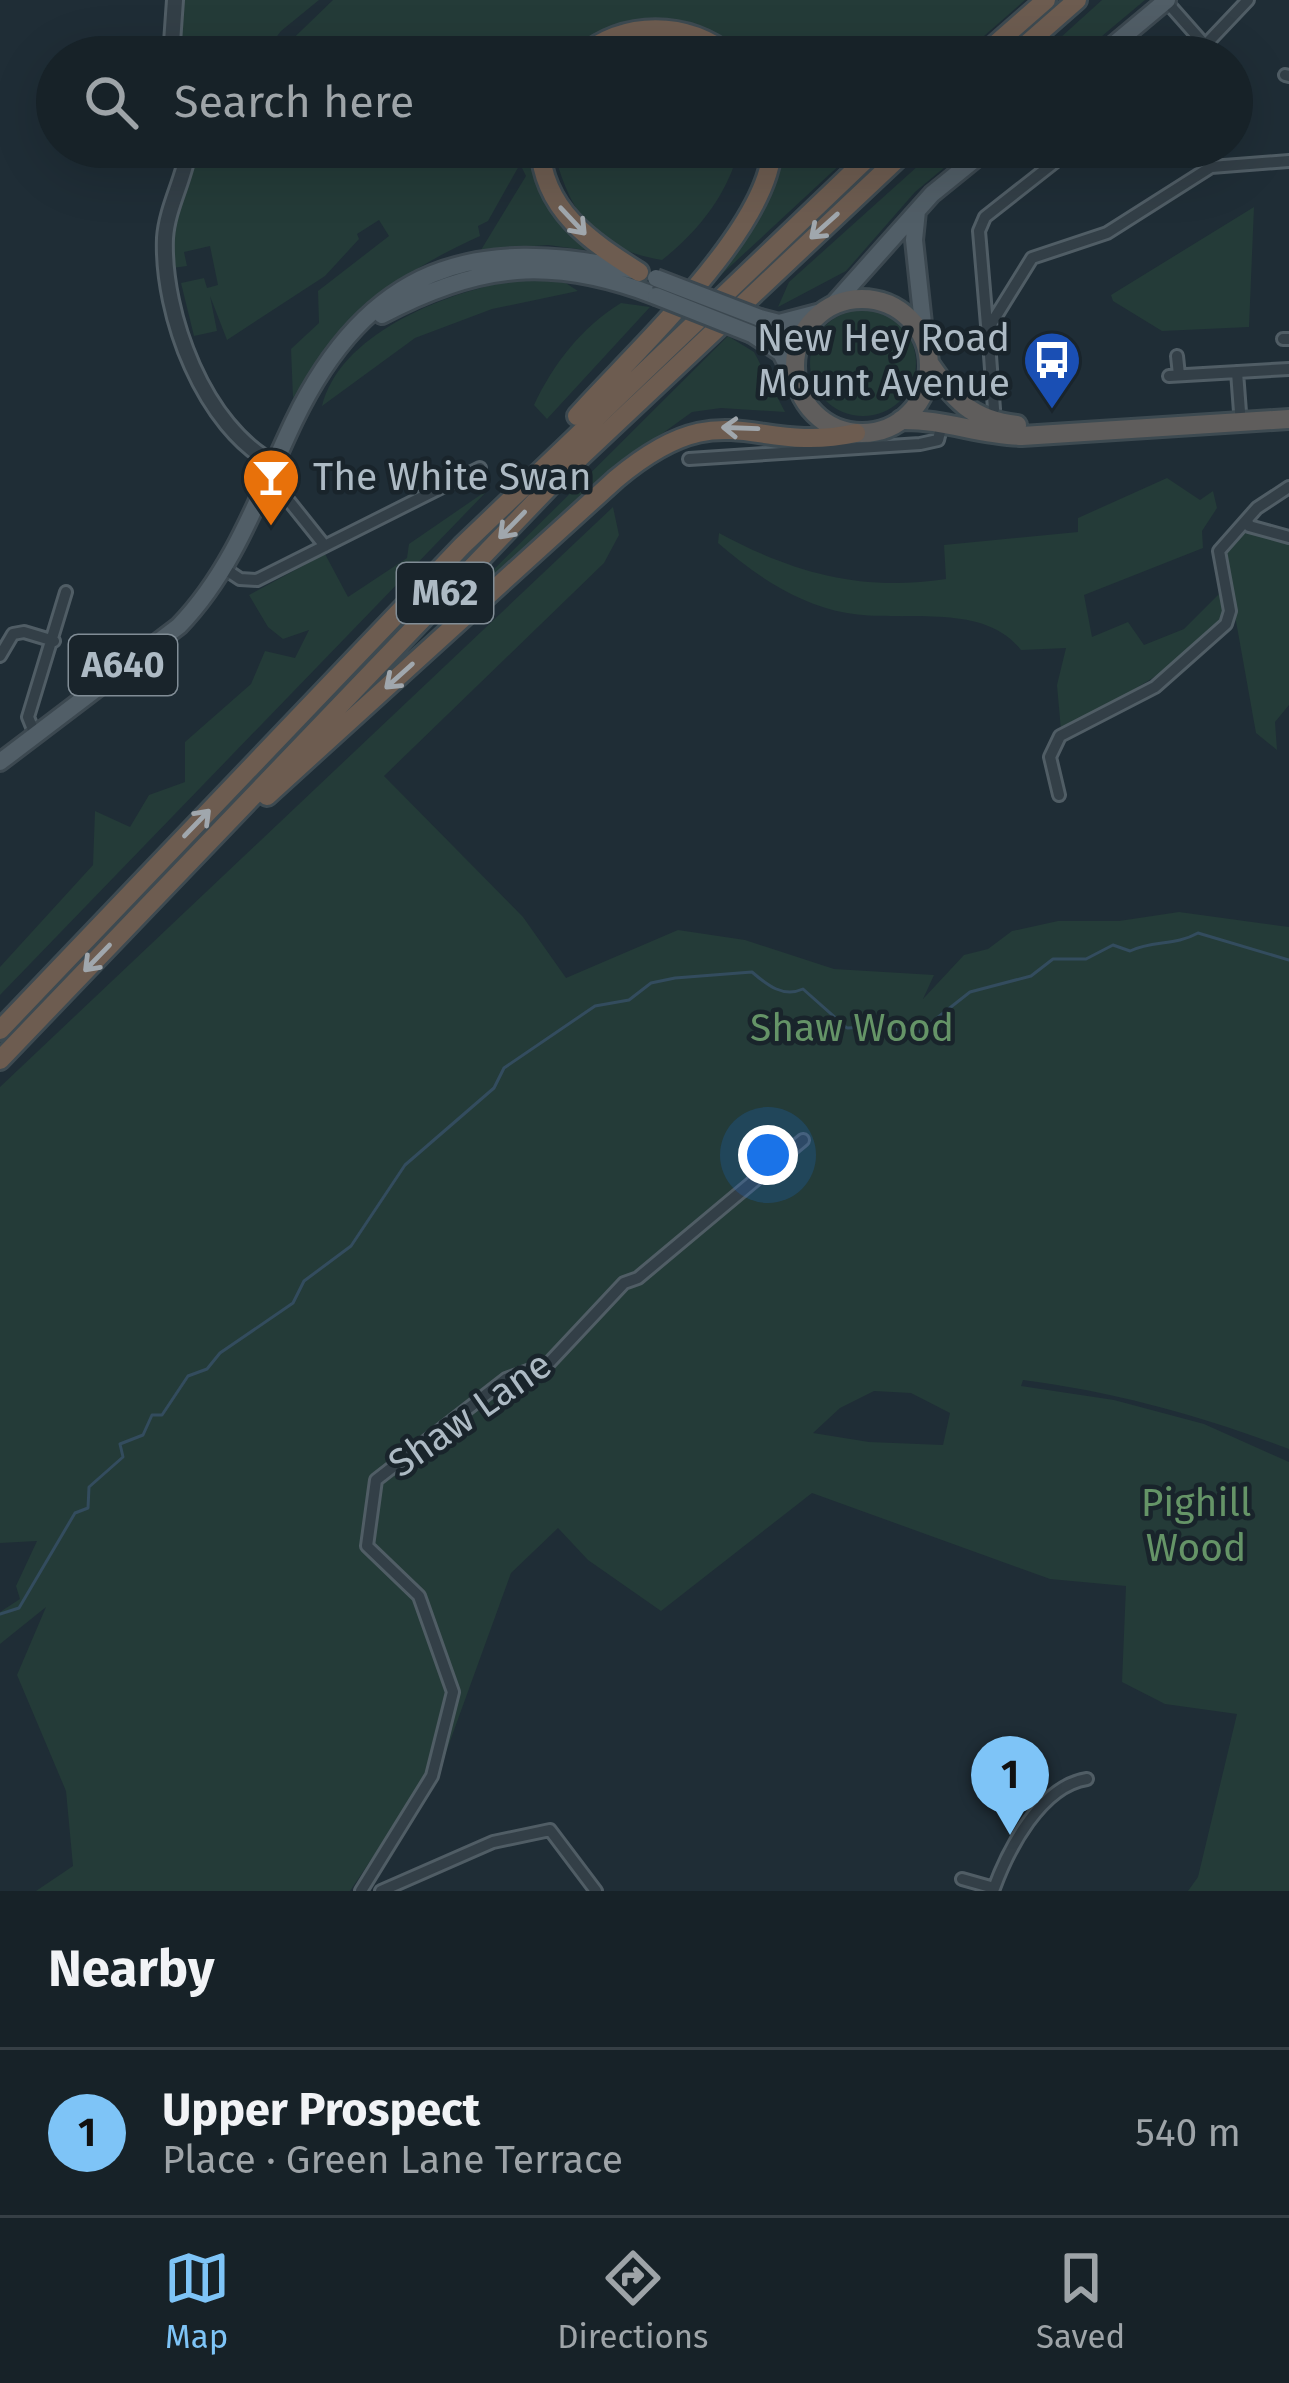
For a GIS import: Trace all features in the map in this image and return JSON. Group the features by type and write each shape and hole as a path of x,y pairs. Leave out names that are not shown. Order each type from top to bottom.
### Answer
{"highway":[{"path":"1005,36 1046,0"},
{"path":"1036,36 1077,0"},
{"path":"617,36 651,28 694,36"},
{"path":"544,168 562,212 599,247 650,282"},
{"path":"462,546 730,245 755,207 766,168"},
{"name":"M62","path":"0,1030 462,546 857,168"},
{"name":"M62","path":"0,1060 553,483 888,168"},
{"name":"A640","path":"827,309 852,299 892,305 925,342"},
{"path":"797,385 799,342 827,309"},
{"path":"925,342 929,363 946,391 981,419 1027,426 1289,409"},
{"path":"901,420 919,400 929,363"},
{"name":"A640","path":"797,385 817,416 856,433"},
{"path":"943,420 946,391"},
{"path":"152,901 616,479 656,448 722,427 829,439 901,420 943,420 983,435 1289,423"}],"main road":[{"path":"1125,36 1166,1"},
{"path":"827,309 917,210 966,168"},
{"path":"917,210 914,241 925,342"},
{"name":"A640","path":"0,762 179,626 225,569 313,385 399,290 443,266 485,257 550,254 650,282 756,326 781,353 797,385"},
{"name":"A640","path":"363,326 426,291 494,272 568,270 650,282"},
{"name":"A640","path":"756,326 827,309"}],"street":[{"path":"173,36 176,0"},
{"path":"1212,36 1248,0"},
{"path":"1166,1 1197,36"},
{"path":"1253,162 1289,161"},
{"path":"183,168 165,232 166,267 182,346 252,452 275,464"},
{"path":"994,409 980,231 985,217 1047,168"},
{"path":"988,329 1033,258 1089,242 1212,168"},
{"path":"1177,356 1174,376 1289,369"},
{"path":"1237,372 1240,412"},
{"path":"689,459 920,444 938,440 943,420"},
{"path":"225,569 240,579 256,580 480,468"},
{"path":"1059,795 1050,757 1060,736 1155,687 1230,619 1220,551 1247,520 1289,487"},
{"path":"281,491 325,546"},
{"path":"1247,520 1249,526 1289,537"},
{"path":"36,738 28,717 66,592"},
{"path":"0,656 13,634 54,641"},
{"name":"Shaw Lane","path":"361,1891 419,1804 453,1692 419,1596 367,1546 376,1480 506,1379 549,1363 624,1283 638,1278 803,1140"},
{"path":"962,1879 994,1890 1046,1798 1069,1782 1087,1779"},
{"path":"381,1891 493,1842 550,1830 596,1891"}],"green space":[{"path":"180,0 319,0 277,36 179,36"},
{"path":"333,0 1025,0 984,36 704,36 694,30 642,36 296,36"},
{"path":"1102,0 1145,0 1102,36 1062,36"},
{"path":"192,168 518,168 488,221 478,226 480,236 395,283 373,302 332,344 293,398 291,349 319,323 318,291 389,236 379,220 357,234 359,239 325,276 227,340 210,296 217,331 194,336 181,283 204,278 207,288 218,285 210,246 184,252 187,266 172,268 173,219"},
{"path":"522,168 545,168 593,251 548,245 481,250 526,176"},
{"path":"733,168 710,210 662,260 638,255 602,237 577,209 559,170"},
{"path":"765,168 836,168 707,288"},
{"path":"916,168 944,168 915,192 846,271 778,307 789,282"},
{"path":"1254,207 1249,327 1162,331 1113,301 1111,295"},
{"path":"527,278 561,280 578,291 492,309 415,338 322,406 333,379 377,334 468,291"},
{"path":"621,303 650,307 547,419 534,405 550,375 581,335"},
{"path":"863,310 883,314 901,325 912,343 916,363 912,383 901,401 883,412 863,416 843,412 825,401 814,383 810,363 814,343 825,325 843,314"},
{"path":"728,336 754,352 785,412 721,408 692,412 634,454 410,653"},
{"path":"1167,478 1200,500 1213,491 1217,508 1202,531 1203,548 1084,595 1092,637 1128,622 1144,645 1184,629 1220,593 1226,619 1169,667 1061,730 1057,685 1066,648 1021,650 1005,635 964,619 829,609 778,587 718,543 719,533 801,569 857,581 946,579 944,545 1078,532 1078,518"},
{"path":"489,489 0,995 0,967 93,865 95,811 130,827 149,795 185,782 185,742 251,684 265,651 295,658 309,630 283,639 268,627 249,595 325,554 348,597 407,558 409,544"},
{"path":"613,507 619,535 604,563 384,776 523,917 566,978 678,930 745,940 834,969 934,975 923,999 964,955 988,949 1012,931 1058,921 1119,921 1179,912 1289,927 1289,1449 1125,1398 1023,1380 1021,1386 1114,1400 1204,1424 1289,1462 1289,1891 1188,1891 1198,1877 1237,1714 1165,1704 1122,1682 1126,1586 1050,1579 812,1493 661,1611 588,1560 558,1528 511,1573 433,1788 410,1802 350,1891 36,1891 73,1866 66,1791 17,1675 46,1607 0,1644 0,1612 20,1599 16,1586 37,1541 0,1543 0,1087","holes":["874,1391 911,1393 950,1413 943,1445 869,1442 813,1433 840,1408"]},
{"path":"1247,531 1289,544 1289,705 1275,722 1277,750 1256,733 1224,554"}],"waterway":[{"path":"0,1614 19,1608 75,1513 88,1508 89,1487 123,1457 120,1444 143,1435 152,1415 162,1415 188,1376 207,1369 220,1353 293,1303 304,1281 351,1246 405,1165 494,1088 504,1068 595,1006 629,1000 651,983 752,972 782,991 803,989 847,1028 888,1026 914,1036 970,992 1031,976 1053,959 1086,959 1113,945 1130,951 1198,933 1289,960"}],"place":[{"name":"New Hey Road Mount Avenue","path":"1052,411"},
{"name":"The White Swan","path":"271,528"},
{"name":"Upper Prospect","path":"1010,1835"}],"park label":[{"name":"Shaw Wood","path":"852,1028"},
{"name":"Pighill Wood","path":"1196,1526"}]}
